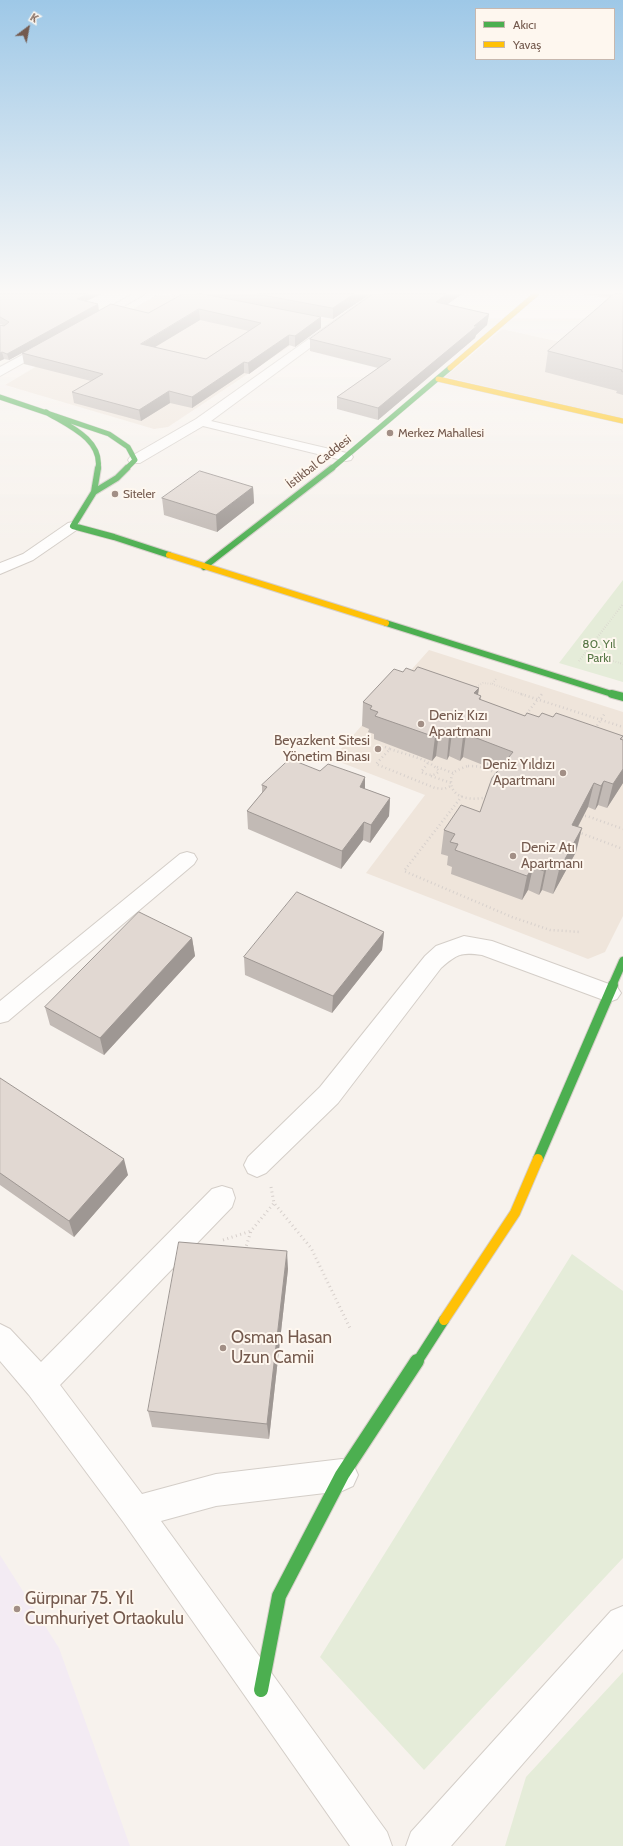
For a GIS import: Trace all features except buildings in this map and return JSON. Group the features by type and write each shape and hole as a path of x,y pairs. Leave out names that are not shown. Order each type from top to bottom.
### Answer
{"street":[{"path":"94,492 117,478 136,460 201,422 258,380"},
{"name":"İstikbal Caddesi","path":"204,567 346,457 437,380"},
{"path":"443,380 623,421"},
{"path":"0,397 109,434 133,450 136,460"},
{"path":"0,569 28,557 73,526 94,492 99,464 95,449 86,437 46,412"},
{"path":"201,422 346,457"},
{"path":"73,526 114,537 204,567 623,697"},
{"path":"0,1014 187,859"},
{"path":"258,1165 329,1095 433,962 444,952 464,944 484,947 609,993"},
{"path":"261,1690 279,1596 342,1475 515,1213 623,961"},
{"path":"40,1384 222,1198"},
{"path":"0,1339 40,1384 135,1512 373,1846"},
{"path":"135,1512 216,1490 342,1475"},
{"path":"425,1846 623,1623"}],"path":[{"path":"578,662 587,653 623,604"},
{"path":"587,653 623,664"},
{"path":"492,684 499,676"},
{"path":"470,691 483,684 492,684 623,727"},
{"path":"523,719 544,690"},
{"path":"593,730 606,713"},
{"path":"385,747 454,773"},
{"path":"390,749 376,764 436,788 444,789 451,784"},
{"path":"428,763 421,772 451,784"},
{"path":"429,776 436,774 439,771 435,766"},
{"path":"498,794 502,784 501,779 492,770 468,766 461,768 451,776 451,784 455,792 462,796 478,800 486,799 498,794 505,796"},
{"path":"462,796 404,871 512,917 550,930 580,932"},
{"path":"579,816 587,816 623,829"},
{"path":"576,830 623,849"},
{"path":"258,1165 269,1175 274,1203 311,1248 350,1328"},
{"path":"243,1258 251,1231 274,1203"}],"shaded area":[{"path":"13,380 239,380 168,427 154,429 5,385"},
{"path":"459,380 623,380 623,418"},
{"path":"429,650 623,712 623,916 605,952 588,959 366,873 425,795 332,759"},
{"path":"0,1555 59,1648 130,1846 0,1846"}],"green space":[{"name":"80. Yıl Parkı","path":"623,580 623,682 559,663"},
{"path":"572,1254 623,1291 623,1558 424,1770 320,1657"},
{"path":"623,1672 623,1846 505,1846 526,1777"}],"traffic: fast":[{"path":"204,567 346,457 436,380"},
{"path":"0,397 109,434 128,447 135,460 117,478 94,492"},
{"path":"46,412 87,437 95,449 99,463 94,492 73,526 114,537 169,555"},
{"path":"386,623 623,697"},
{"path":"538,1159 623,961"},
{"path":"261,1690 279,1596 342,1475 444,1320"}],"traffic: slow":[{"path":"443,380 623,421"},
{"path":"169,555 386,623"},
{"path":"444,1320 515,1213 538,1159"}],"place":[{"name":"Merkez Mahallesi","path":"390,433"},
{"name":"Siteler","path":"115,494"},
{"name":"Deniz Kızı Apartmanı","path":"421,724"},
{"name":"Beyazkent Sitesi Yönetim Binası","path":"378,749"},
{"name":"Deniz Yıldızı Apartmanı","path":"563,773"},
{"name":"Deniz Atı Apartmanı","path":"513,856"},
{"name":"Osman Hasan Uzun Camii","path":"223,1348"},
{"name":"Gürpınar 75. Yıl Cumhuriyet Ortaokulu","path":"17,1609"}]}
